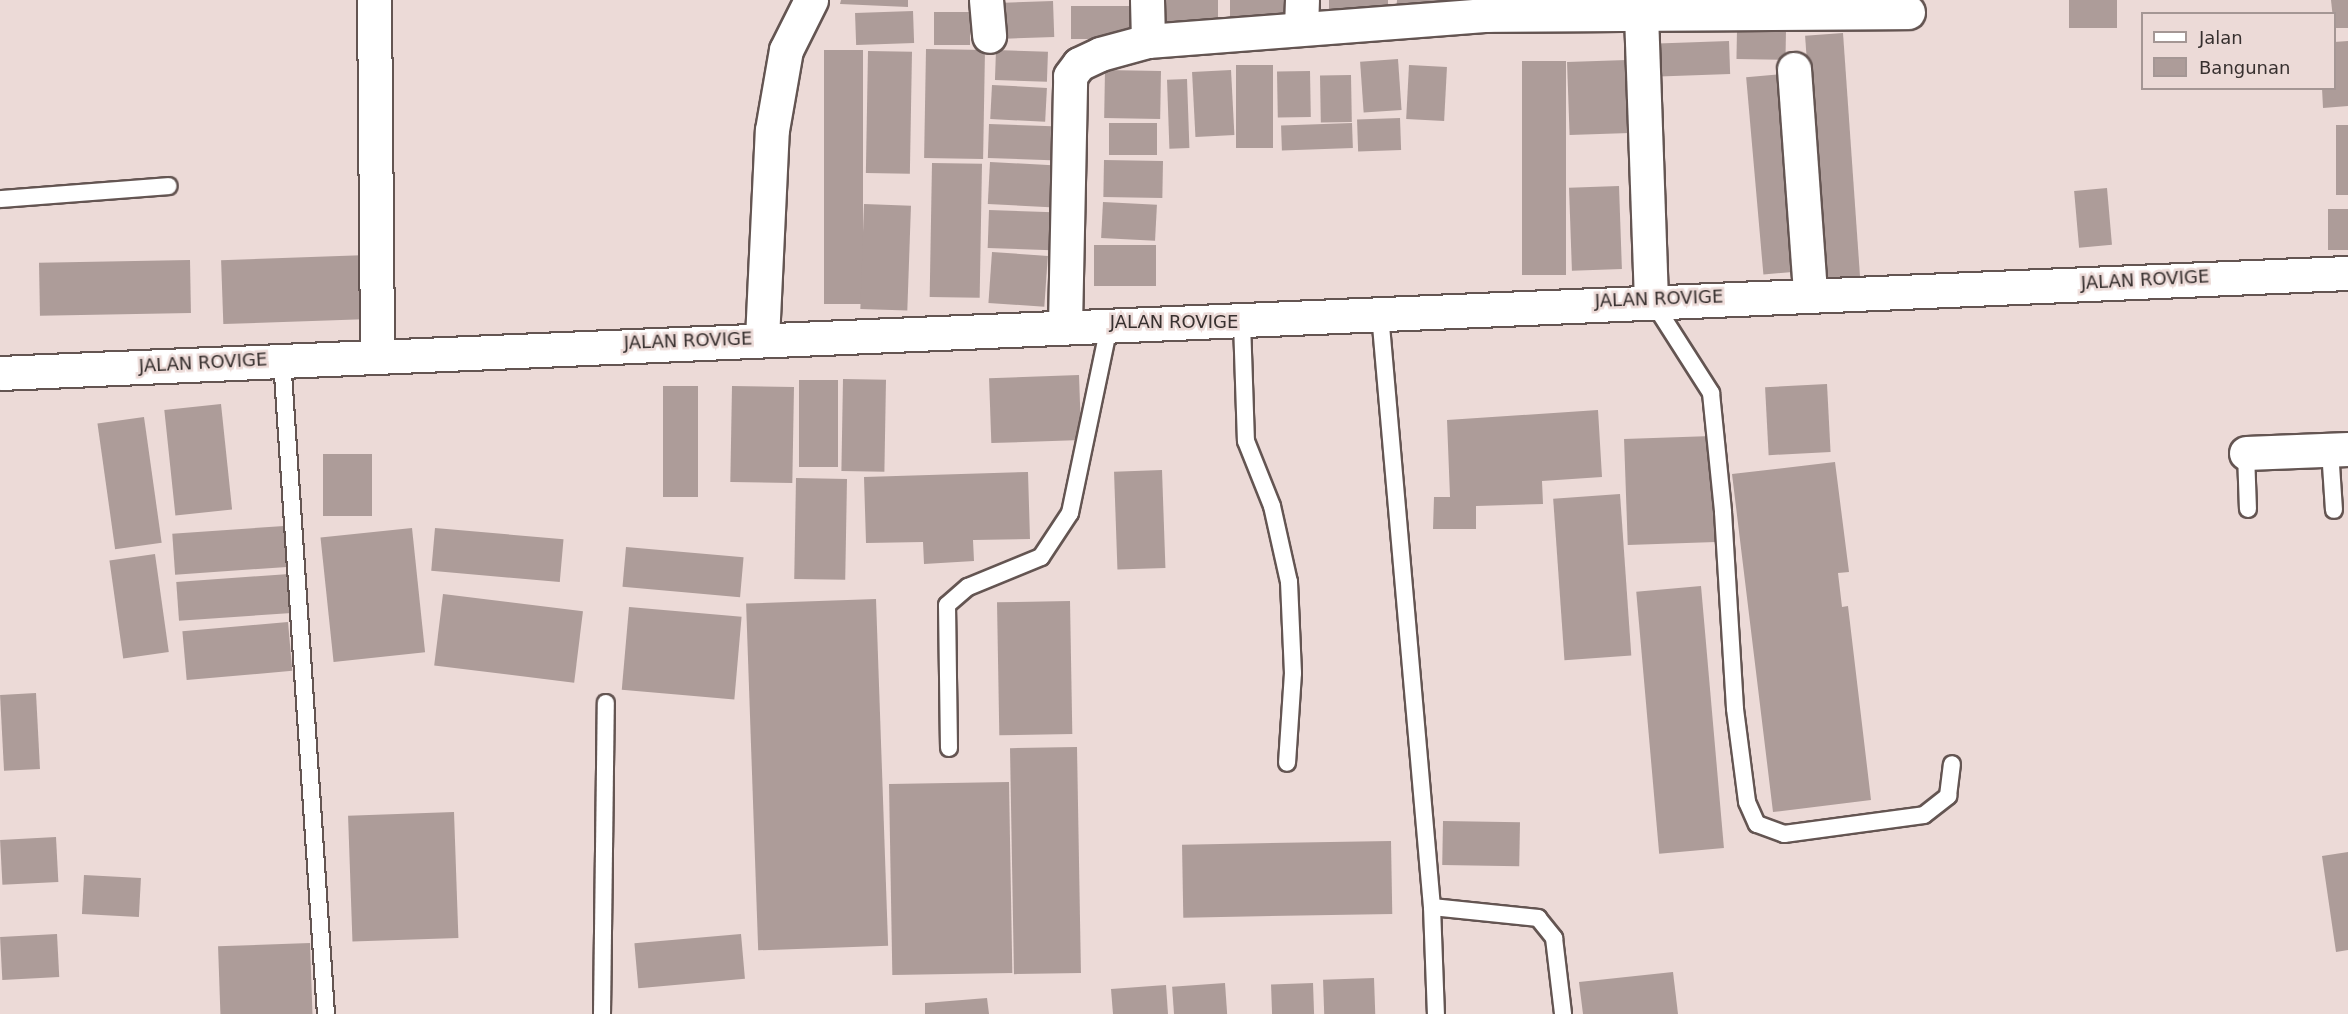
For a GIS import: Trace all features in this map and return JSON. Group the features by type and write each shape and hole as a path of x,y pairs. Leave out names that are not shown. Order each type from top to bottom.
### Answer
{"street":[{"path":"374,0 377,353"},
{"path":"762,339 767,177 776,106 786,50 811,0"},
{"path":"986,0 989,36"},
{"path":"1147,0 1148,41"},
{"path":"1065,325 1070,76 1079,63 1100,54 1148,41 1301,14 1487,8 1641,14 1908,12"},
{"path":"1641,14 1651,299"},
{"path":"1794,69 1810,294"},
{"name":"JALAN ROVIGE","path":"0,373 377,353 762,339 1111,322 1242,322 1651,299 2348,273"},
{"path":"2246,453 2339,449"}],"lane":[{"path":"0,199 169,186"},
{"path":"1651,299 1711,393 1724,512 1735,710 1747,802 1757,824 1784,834 1924,815 1948,796 1952,765"},
{"path":"1380,314 1432,907 1436,1014"},
{"path":"949,748 947,606 968,586 1041,557 1070,513 1111,322"},
{"path":"1242,322 1246,441 1272,506 1289,582 1293,673 1287,763"},
{"path":"282,359 326,1014"},
{"path":"2334,510 2339,449"},
{"path":"2246,453 2248,509"},
{"path":"602,1014 606,703"},
{"path":"1432,907 1538,918 1554,938 1563,1014"}],"building":[{"path":"841,0 908,0 908,7 840,4"},
{"path":"1161,0 1218,0 1218,25 1161,25"},
{"path":"1230,0 1285,0 1285,25 1230,25"},
{"path":"1329,0 1388,0 1388,22 1329,22"},
{"path":"1397,0 1467,0 1466,15 1396,11"},
{"path":"2069,0 2117,0 2117,28 2069,28"},
{"path":"2331,0 2348,0 2348,28 2336,28 2336,12 2332,12"},
{"path":"1053,1 1054,37 1005,39 1004,3"},
{"path":"1071,6 1132,6 1132,39 1071,39"},
{"path":"913,11 914,43 856,45 855,13"},
{"path":"934,12 970,12 970,45 934,45"},
{"path":"1737,29 1786,30 1785,60 1736,59"},
{"path":"1843,33 1860,277 1822,280 1805,36"},
{"path":"1729,41 1730,74 1659,76 1658,43"},
{"path":"2348,41 2348,106 2323,108 2322,90 2336,90 2336,42"},
{"path":"926,49 985,50 983,159 924,158"},
{"path":"824,50 863,50 863,304 824,304"},
{"path":"996,50 1048,52 1047,82 995,80"},
{"path":"868,51 912,52 910,174 866,173"},
{"path":"1398,59 1402,110 1364,113 1360,62"},
{"path":"1627,60 1630,133 1570,135 1567,62"},
{"path":"1522,61 1566,61 1566,275 1522,275"},
{"path":"1236,65 1273,65 1273,148 1236,148"},
{"path":"1409,65 1447,67 1444,121 1406,119"},
{"path":"1105,70 1161,71 1160,119 1104,118"},
{"path":"1231,70 1234,135 1195,137 1192,72"},
{"path":"1310,71 1311,117 1278,118 1277,72"},
{"path":"1784,74 1801,271 1763,275 1746,77"},
{"path":"1351,75 1352,122 1321,123 1320,76"},
{"path":"1187,79 1189,148 1169,149 1167,80"},
{"path":"992,85 1047,88 1045,122 990,119"},
{"path":"1400,118 1401,150 1358,151 1357,120"},
{"path":"1109,123 1157,123 1157,155 1109,155"},
{"path":"1352,123 1353,148 1282,150 1281,125"},
{"path":"989,124 1052,126 1051,160 988,158"},
{"path":"2336,125 2348,125 2348,195 2336,195"},
{"path":"1104,160 1163,161 1162,198 1103,197"},
{"path":"990,162 1057,166 1055,207 988,204"},
{"path":"932,163 982,164 980,298 930,297"},
{"path":"1619,186 1622,269 1572,271 1569,188"},
{"path":"2107,188 2112,245 2079,248 2074,191"},
{"path":"1103,202 1157,205 1155,241 1101,238"},
{"path":"864,204 911,206 907,311 860,309"},
{"path":"2328,209 2348,209 2348,250 2328,250"},
{"path":"989,210 1053,212 1052,250 988,248"},
{"path":"1094,245 1156,245 1156,286 1094,286"},
{"path":"992,252 1048,256 1044,307 988,303"},
{"path":"368,255 370,319 223,324 221,260"},
{"path":"190,260 191,313 40,316 39,263"},
{"path":"1079,375 1081,440 991,443 989,378"},
{"path":"843,379 886,380 884,472 841,471"},
{"path":"799,380 838,380 838,467 799,467"},
{"path":"1827,384 1831,452 1769,455 1765,387"},
{"path":"663,386 698,386 698,497 663,497"},
{"path":"732,386 794,387 792,483 730,482"},
{"path":"221,404 232,509 175,515 164,410"},
{"path":"1598,410 1602,477 1542,481 1543,504 1476,506 1476,529 1433,529 1434,497 1450,497 1447,420"},
{"path":"144,417 162,543 115,549 97,424"},
{"path":"1712,436 1716,542 1628,545 1624,439"},
{"path":"323,454 372,454 372,516 323,516"},
{"path":"1835,462 1849,572 1838,573 1842,607 1848,606 1871,800 1773,812 1732,474"},
{"path":"1162,470 1165,568 1117,570 1114,472"},
{"path":"1028,472 1030,539 973,540 974,561 924,564 923,542 866,543 864,477"},
{"path":"796,478 847,479 845,580 794,579"},
{"path":"1620,494 1631,656 1564,660 1553,499"},
{"path":"284,526 287,567 175,575 172,534"},
{"path":"412,528 425,652 334,662 321,538"},
{"path":"435,528 564,539 560,582 431,571"},
{"path":"626,547 744,557 740,597 623,587"},
{"path":"155,554 169,652 123,658 109,560"},
{"path":"289,574 292,613 179,621 176,582"},
{"path":"1701,586 1724,848 1659,854 1636,592"},
{"path":"443,594 583,611 574,683 434,665"},
{"path":"876,599 888,946 758,950 746,604"},
{"path":"1070,601 1072,734 999,735 997,602"},
{"path":"629,607 742,617 734,700 622,690"},
{"path":"288,622 292,671 187,680 182,631"},
{"path":"36,693 40,769 4,771 0,695"},
{"path":"1077,747 1081,973 1014,974 1010,748"},
{"path":"1009,782 1012,973 892,975 889,784"},
{"path":"454,812 458,938 352,942 348,816"},
{"path":"1443,821 1520,822 1519,866 1442,865"},
{"path":"56,837 58,882 2,885 0,840"},
{"path":"1391,841 1392,914 1183,918 1182,845"},
{"path":"2348,852 2348,950 2336,952 2322,856"},
{"path":"84,875 141,878 139,917 82,914"},
{"path":"57,934 59,977 2,980 0,937"},
{"path":"741,934 745,979 638,988 634,943"},
{"path":"310,943 312,1014 220,1014 218,946"},
{"path":"1673,972 1678,1014 1583,1014 1579,982"},
{"path":"1374,978 1375,1014 1324,1014 1323,980"},
{"path":"1225,983 1227,1014 1174,1014 1172,987"},
{"path":"1313,983 1314,1014 1272,1014 1271,984"},
{"path":"1166,985 1168,1014 1113,1014 1111,989"},
{"path":"987,998 989,1014 925,1014 925,1003"}]}
